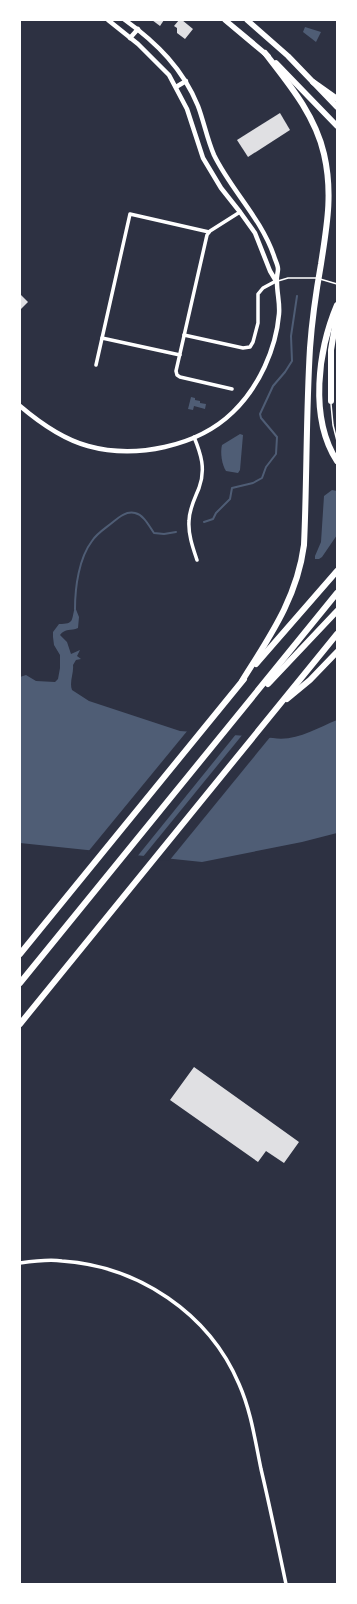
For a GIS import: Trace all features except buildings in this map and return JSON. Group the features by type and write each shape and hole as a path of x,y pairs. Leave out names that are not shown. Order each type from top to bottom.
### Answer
{"highway":[{"path":"242,681 276,626 294,590 302,562 305,537 310,348 316,294 330,204 324,153 314,127 302,104 265,53"},
{"path":"313,82 337,99"},
{"path":"331,400 331,350 335,326 336,307"},
{"path":"336,307 322,349 320,382 321,416 330,449 337,461"},
{"path":"20,954 242,681 337,571"},
{"path":"20,983 337,593"},
{"path":"246,706 310,641 337,611"},
{"path":"20,1024 337,634"},
{"path":"280,704 304,686 337,652"},
{"path":"20,1028 29,1012"}],"main road":[{"path":"225,20 265,53 337,126"},
{"path":"247,20 279,47 337,107"}],"street":[{"path":"108,20 162,67 176,87 187,109 202,158 221,188 259,240 270,271 276,281"},
{"path":"20,406 60,435 86,446 104,450 128,452 168,446 194,437 217,425 233,412 250,392 264,366 275,338 279,313 276,281 278,269 270,246 256,220 220,166 214,154 198,107 186,81 168,56 138,29 125,20"},
{"path":"130,38 138,29"},
{"path":"176,87 186,81"},
{"path":"232,389 178,376 176,371 206,237 209,232 240,212"},
{"path":"96,365 130,214 209,232"},
{"path":"184,335 243,348 250,347 253,344 258,323 258,292 276,281"},
{"path":"102,338 180,355"},
{"path":"194,437 201,454 203,464 201,481 192,503 188,520 197,560"},
{"path":"20,1263 51,1260 80,1262 125,1274 148,1285 173,1301 192,1317 213,1339 232,1369 248,1408 286,1584"}],"lane":[{"path":"276,281 288,278 314,278 327,280 337,284"},
{"path":"331,400 332,420 337,441"}],"water":[{"path":"305,27 321,32 316,42 303,32"},
{"path":"191,397 200,401 200,403 206,404 205,409 194,406 193,410 188,409"},
{"path":"240,434 243,435 240,470 238,473 226,471 223,466 221,452 222,445"},
{"path":"332,490 337,491 337,535 322,557 315,559 321,542 324,496"},
{"path":"75,607 79,617 78,628 66,630 60,635 67,642 71,654 80,650 77,656 81,659 76,660 73,665 71,687 72,690 89,701 180,731 281,739 306,734 337,720 337,833 302,842 202,862 20,843 20,677 26,675 36,681 55,682 58,679 60,655 54,645 53,632 59,624 68,623 72,620"}],"pier":[{"path":"188,730 237,733 136,858 87,853"},
{"path":"243,734 271,736 169,861 142,858"}],"waterway":[{"path":"204,522 213,519 216,513 230,499 232,488 253,483 262,478 266,467 276,454 277,437 261,418 260,414 273,386 292,361 291,336 297,296"},
{"path":"75,609 77,582 84,556 96,536 118,518 126,514 135,513 144,518 154,533 164,534 176,532"}]}
